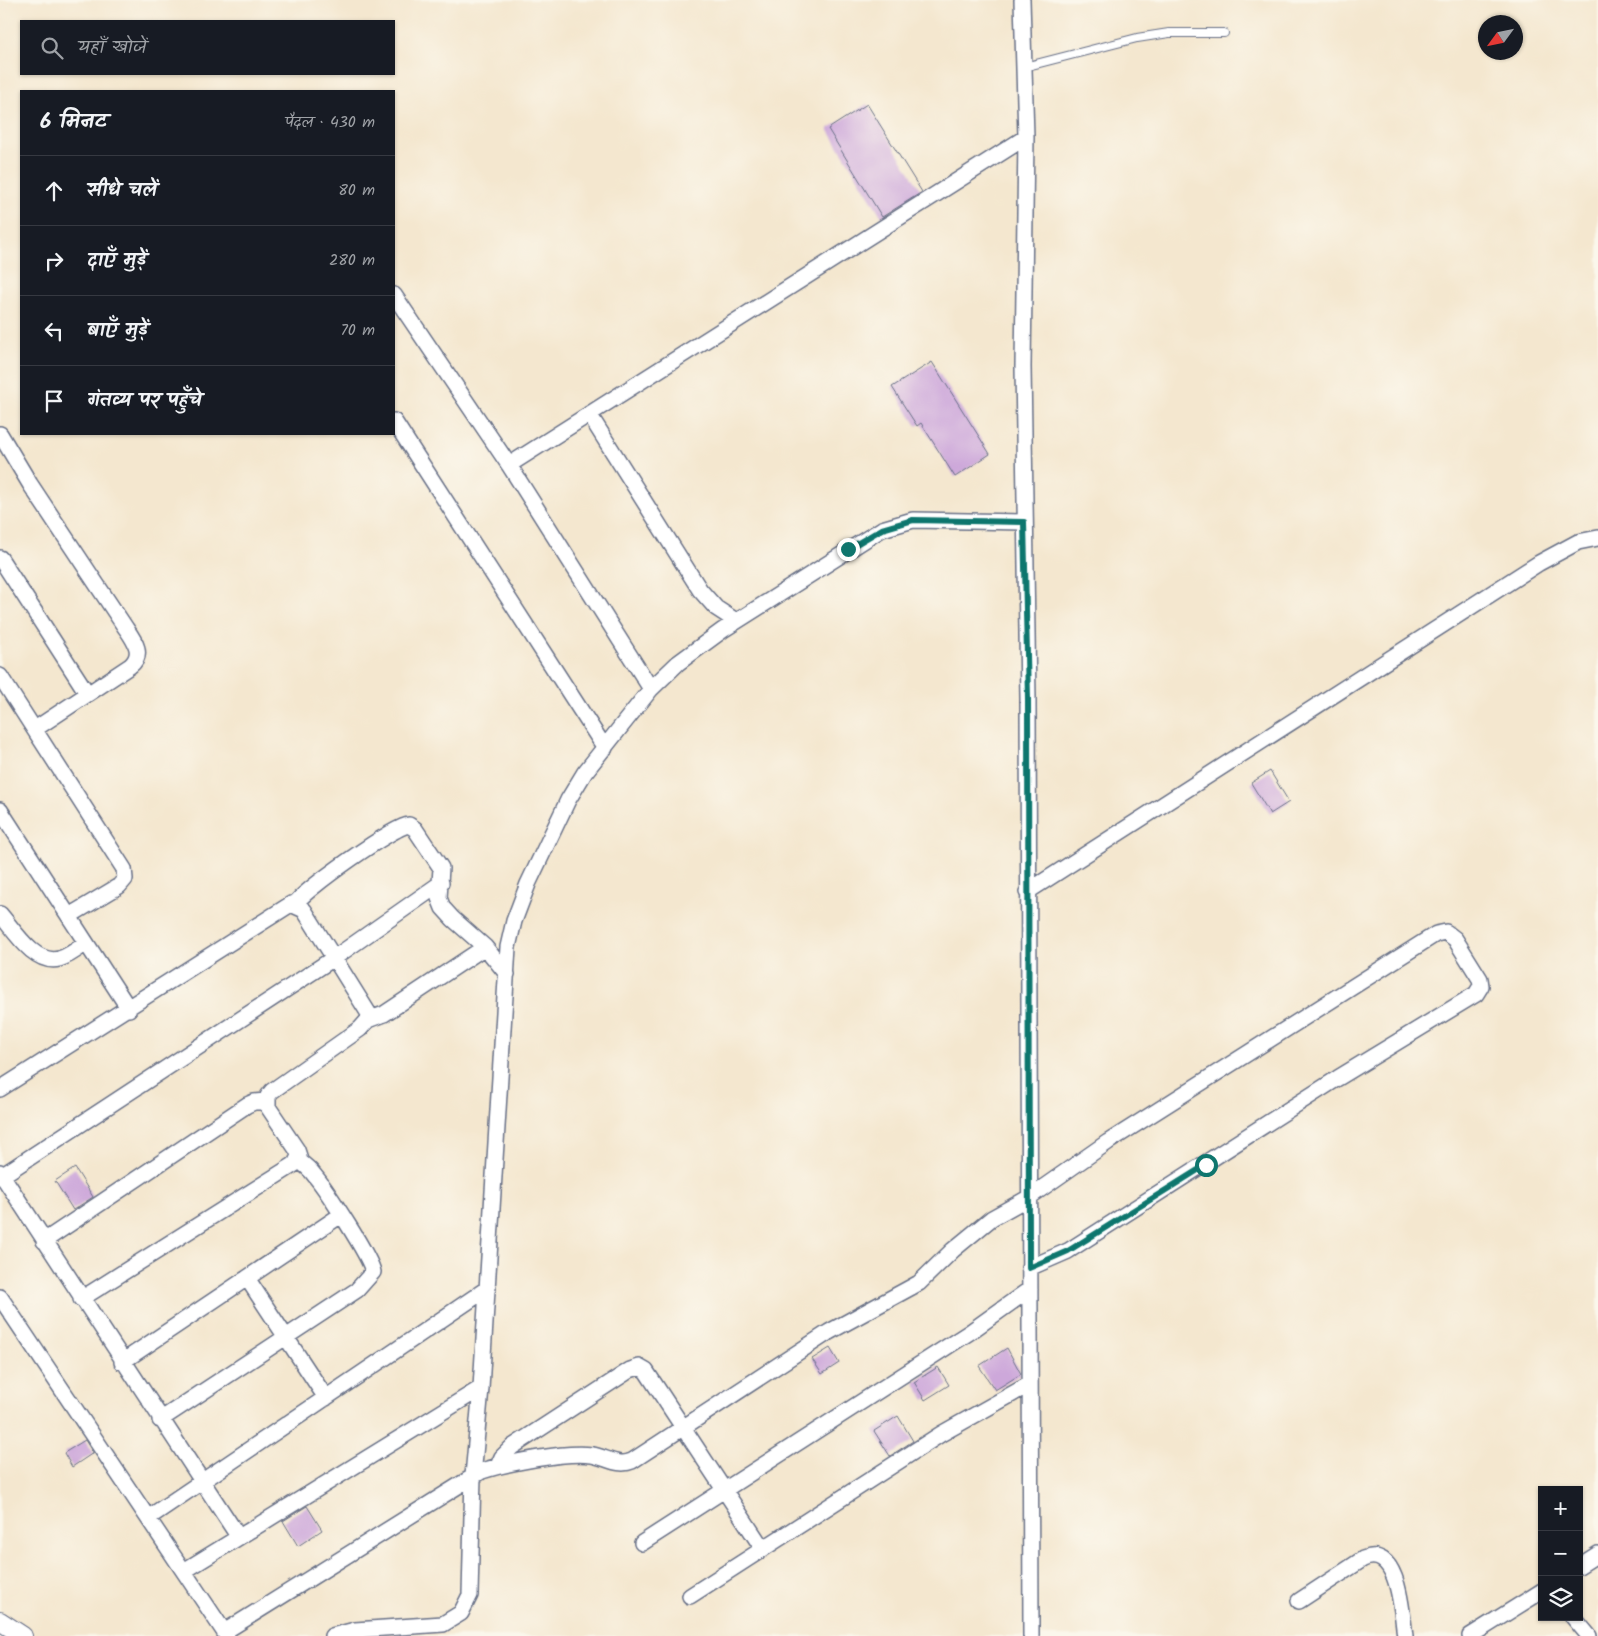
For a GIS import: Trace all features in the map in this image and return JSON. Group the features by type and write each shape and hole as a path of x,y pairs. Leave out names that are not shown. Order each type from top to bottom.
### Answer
{"street":[{"path":"1022,0 1026,137 1024,522 1028,699 1027,892 1031,1636"},
{"path":"509,465 1026,137"},
{"path":"395,297 509,465 651,689"},
{"path":"589,414 700,590 716,608 736,621"},
{"path":"395,423 605,748"},
{"path":"0,434 30,484 138,649 133,663 36,729"},
{"path":"332,1636 354,1630 442,1624 461,1613 470,1595 472,1476 481,1388 507,974 512,929 528,884 568,800 585,772 651,689 678,662 736,621 882,529 899,522 928,520 1024,522"},
{"path":"1027,892 1539,562 1578,542 1598,538"},
{"path":"0,558 87,693"},
{"path":"0,676 36,729 124,869 125,879 120,886 69,916"},
{"path":"0,810 129,1009"},
{"path":"0,1088 129,1009 285,906 295,904 310,889 405,825 416,829 438,861 442,874 439,898 447,913 485,947 507,974"},
{"path":"238,1536 201,1483 1,1175 334,958 441,883"},
{"path":"295,904 304,910 366,1010 368,1020"},
{"path":"0,914 25,943 40,956 49,960 67,956 86,943"},
{"path":"0,1297 226,1634 472,1476 498,1466 584,1454 621,1464 627,1463 829,1332 919,1283 975,1230 1028,1198 1108,1142 1436,934 1446,932 1455,939 1480,979 1481,986 1476,994 1338,1078 1068,1251 1029,1268"},
{"path":"160,1420 357,1290 373,1272 368,1258 341,1215 316,1176 298,1160 297,1150 268,1107 267,1101 272,1091 360,1029 368,1020 384,1014 485,947"},
{"path":"44,1241 247,1105 254,1102 267,1101"},
{"path":"81,1299 298,1160"},
{"path":"122,1362 341,1215"},
{"path":"247,1278 326,1398"},
{"path":"148,1518 488,1288"},
{"path":"642,1543 970,1332 1030,1289"},
{"path":"498,1466 502,1457 512,1446 635,1368 646,1371 763,1550"},
{"path":"690,1596 941,1434 1030,1384"},
{"path":"184,1570 481,1388"},
{"path":"1583,1563 1598,1554"},
{"path":"1298,1601 1363,1559 1370,1556 1377,1558 1391,1571 1400,1590 1405,1636"},
{"path":"1470,1636 1538,1594"},
{"path":"0,1620 23,1636"},
{"path":"1576,1621 1589,1636"}],"lane":[{"path":"1024,67 1138,38 1169,33 1224,33"}],"building":[{"path":"867,104 922,192 882,217 828,129"},
{"path":"932,362 990,454 955,477 921,423 917,426 892,387"},
{"path":"1270,771 1289,802 1270,814 1251,783"},
{"path":"75,1168 93,1197 73,1210 55,1181"},
{"path":"830,1348 839,1363 822,1374 812,1359"},
{"path":"1007,1348 1021,1374 995,1390 979,1366"},
{"path":"938,1367 949,1385 925,1400 914,1382"},
{"path":"898,1416 913,1441 890,1456 874,1431"},
{"path":"85,1440 93,1453 72,1467 64,1453"},
{"path":"307,1506 322,1530 298,1546 283,1521"}],"route":[{"path":"848,549 882,529 899,522 928,520 1024,522 1028,699 1029,1268 1068,1251 1206,1165"}]}
